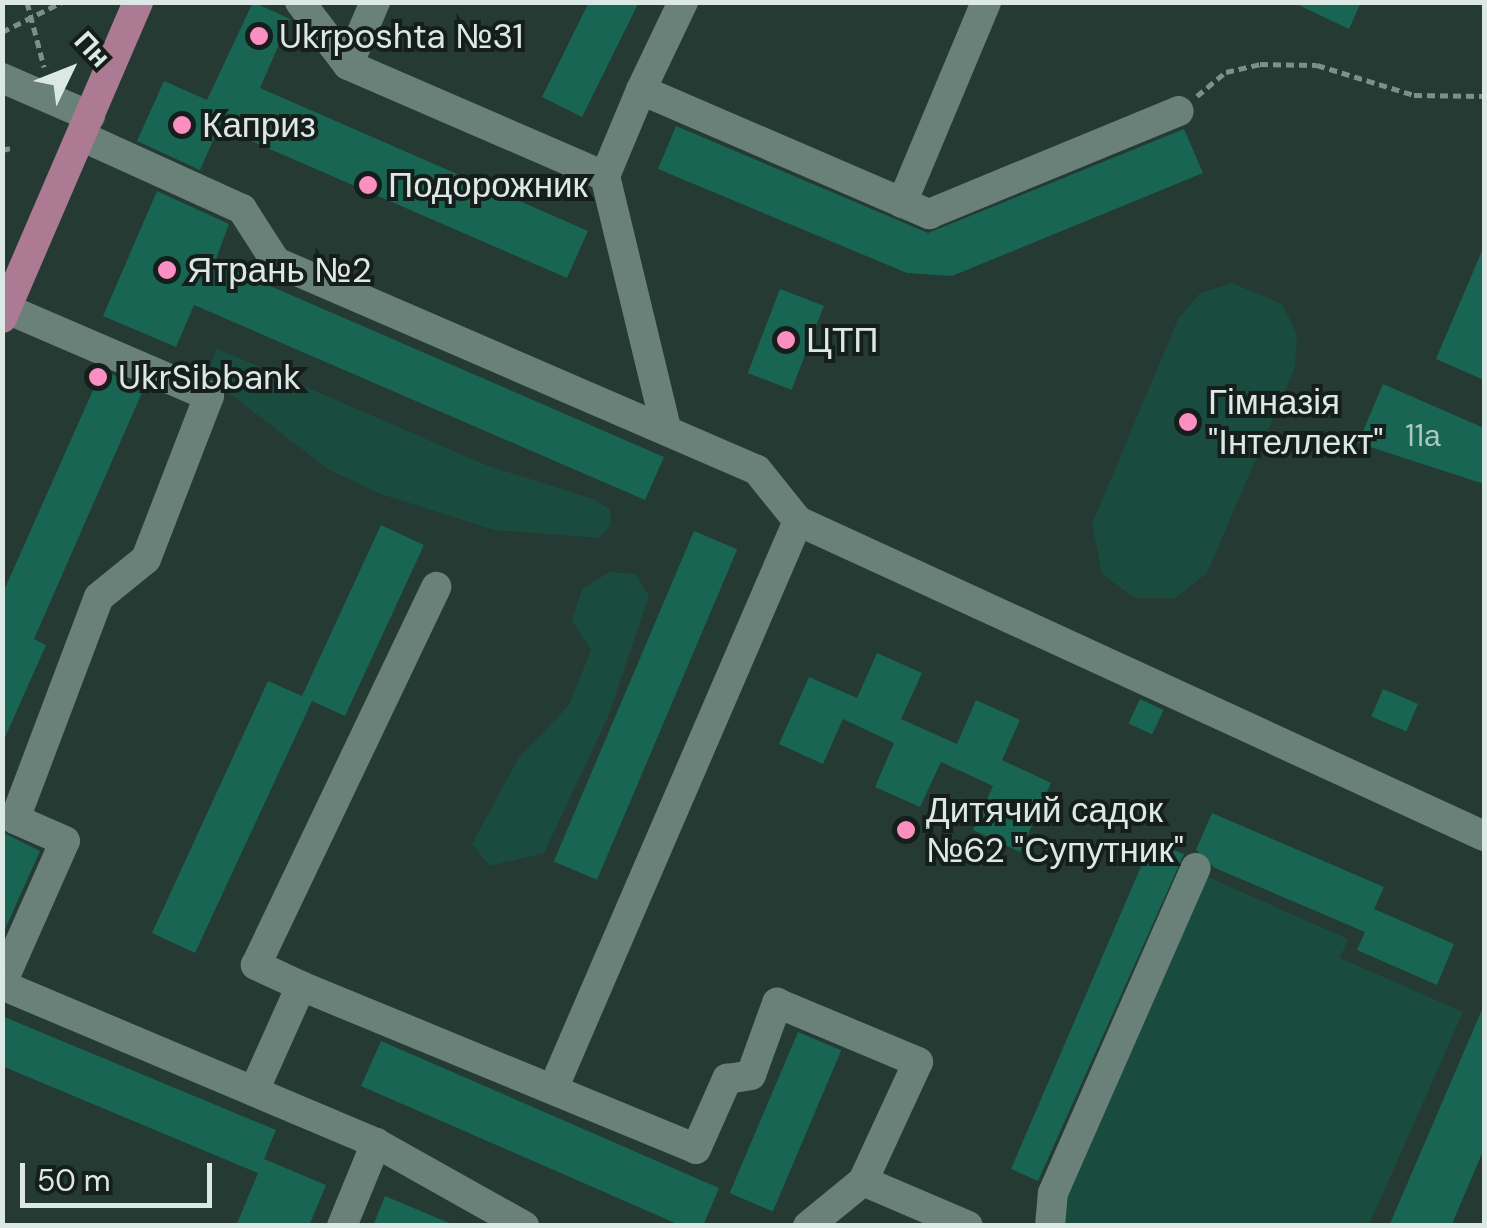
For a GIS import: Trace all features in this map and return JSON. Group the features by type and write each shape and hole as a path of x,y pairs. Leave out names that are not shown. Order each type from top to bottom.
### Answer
{"main road":[{"path":"5,314 138,2"}],"lane":[{"path":"300,2 348,65 605,176"},
{"path":"348,65 375,2"},
{"path":"666,428 605,176 683,2"},
{"path":"902,203 986,2"},
{"path":"2,78 242,208 276,262 758,470 798,521 1484,836"},
{"path":"641,90 929,214 1179,111"},
{"path":"5,314 209,396 146,558 98,597 15,819 65,841 2,984 376,1143 524,1226"},
{"path":"553,1090 798,521"},
{"path":"436,587 256,965 696,1150 727,1079 751,1075 777,1003 918,1062 863,1181 808,1226"},
{"path":"1050,1226 1053,1192 1196,868"},
{"path":"254,1092 302,986"},
{"path":"342,1226 376,1143"},
{"path":"863,1181 968,1226"}],"path":[{"path":"27,2 44,70"},
{"path":"2,32 62,2"},
{"path":"1179,111 1226,72 1260,64 1317,66 1414,95 1484,96"},
{"path":"2,150 11,148"}],"green space":[{"path":"1232,283 1282,304 1297,334 1295,367 1207,573 1175,598 1134,598 1102,574 1092,524 1178,319 1200,293"},
{"path":"216,348 486,465 593,499 610,510 611,525 599,538 494,530 381,494 329,470 208,377"},
{"path":"609,572 635,574 649,595 608,717 544,853 490,866 472,844 518,759 569,705 591,650 572,620 582,589"},
{"path":"1199,873 1348,939 1340,958 1463,1012 1369,1225 1064,1226 1047,1218"}],"building":[{"path":"253,2 290,19 260,88 588,231 567,278 219,127 200,170 137,141 164,81 207,100"},
{"path":"589,2 639,2 582,117 542,97"},
{"path":"1292,2 1361,2 1349,29"},
{"path":"676,126 928,233 1184,129 1203,173 952,276 907,273 658,169"},
{"path":"157,191 229,224 215,262 664,457 645,500 194,305 176,347 103,316"},
{"path":"1484,246 1484,380 1436,359"},
{"name":"ЦТП","path":"780,289 824,306 792,390 748,373"},
{"path":"102,370 144,388 34,639 46,645 2,744 2,595"},
{"path":"1383,384 1484,428 1484,484 1358,443"},
{"path":"381,525 424,545 345,716 312,701 195,953 152,933 268,681 302,696"},
{"path":"694,531 737,549 597,880 554,861"},
{"path":"877,653 922,673 901,719 957,744 976,700 1020,720 1002,760 1051,783 1020,852 973,830 993,786 941,762 920,807 875,787 894,743 843,719 823,764 779,744 809,677 857,698"},
{"path":"1383,689 1418,704 1406,731 1371,717"},
{"path":"1140,699 1164,710 1152,734 1129,723"},
{"path":"1212,813 1384,887 1374,909 1454,944 1437,985 1357,950 1365,932 1215,868 1196,850"},
{"path":"2,832 40,851 2,936"},
{"path":"1152,841 1184,854 1038,1181 1011,1169"},
{"path":"1484,1005 1484,1149 1451,1226 1389,1226"},
{"path":"2,1016 276,1130 264,1159 326,1185 309,1226 236,1226 258,1173 2,1066"},
{"path":"798,1032 841,1050 773,1211 730,1193"},
{"path":"381,1041 719,1188 703,1226 682,1226 361,1086"},
{"path":"385,1196 454,1225 454,1226 373,1226"}],"place":[{"name":"Ukrposhta №31","path":"259,36"},
{"name":"Каприз","path":"182,125"},
{"name":"Подорожник","path":"368,185"},
{"name":"Ятрань №2","path":"167,270"},
{"name":"ЦТП","path":"786,340"},
{"name":"UkrSibbank","path":"98,377"},
{"name":"Гімназія \"Інтеллект\"","path":"1188,422"},
{"name":"Дитячий садок №62 \"Супутник\"","path":"906,830"}]}
